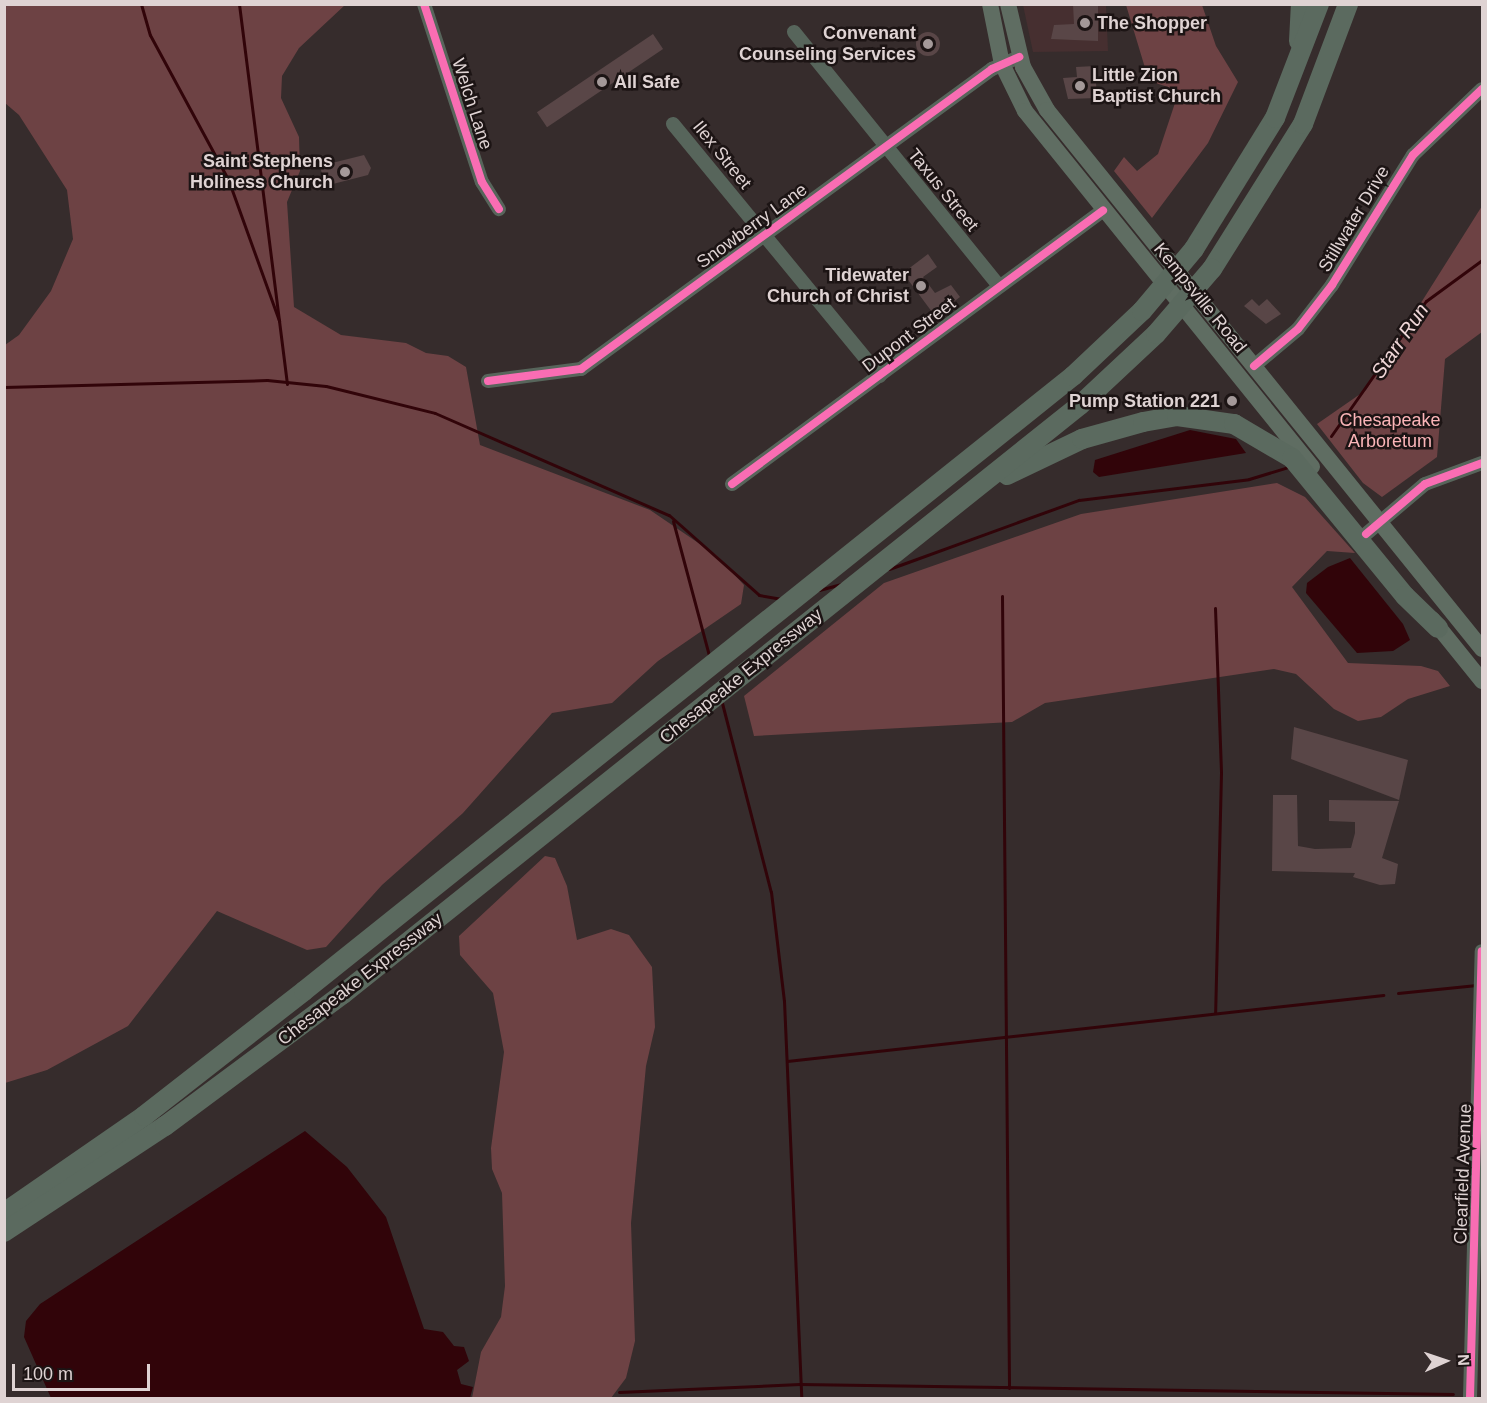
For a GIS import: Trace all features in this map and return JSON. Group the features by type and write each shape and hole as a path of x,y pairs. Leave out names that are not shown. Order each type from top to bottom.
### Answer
{"highway":[{"path":"1288,91 1301,4"},
{"name":"Chesapeake Expressway","path":"4,1213 144,1116 366,942 1073,376 1142,311 1194,249 1257,150 1288,91 1319,4"},
{"name":"Chesapeake Expressway","path":"4,1232 165,1126 306,1022 1080,405 1156,333 1212,269 1297,134 1331,55 1348,4"},
{"path":"1331,55 1359,4"},
{"path":"873,570 988,487 1046,455 1122,427 1198,417 1251,430 1292,458 1405,596 1438,628"}],"main road":[{"name":"Kempsville Road","path":"990,4 1002,64 1025,111 1482,681"},
{"name":"Kempsville Road","path":"1008,4 1019,57 1047,110 1482,649"},
{"path":"1197,325 1211,332 1241,364 1254,366"},
{"path":"1458,652 1482,695"}],"street":[{"name":"Welch Lane","path":"424,4 482,182 499,209"},
{"name":"Taxus Street","path":"794,32 999,286"},
{"name":"Snowberry Lane","path":"488,381 581,369 1002,64 1019,57"},
{"name":"Stillwater Drive","path":"1254,366 1298,329 1332,285 1413,155 1482,89"},
{"name":"Ilex Street","path":"673,124 880,376"},
{"name":"Dupont Street","path":"732,484 1103,210"},
{"path":"1366,534 1425,484 1482,463"},
{"name":"Clearfield Avenue","path":"1470,1398 1481,1141 1482,951"}],"shaded area":[{"path":"1023,5 1106,5 1108,51 1033,52"},
{"path":"1190,430 1236,439 1246,453 1099,477 1093,472 1095,460"},
{"path":"1350,558 1403,624 1410,640 1393,651 1357,653 1306,593 1307,583 1328,567"},
{"path":"305,1131 347,1167 386,1217 424,1329 443,1332 454,1346 464,1347 469,1361 457,1370 461,1384 473,1387 470,1398 51,1398 24,1337 26,1321 40,1304"}],"green space":[{"path":"5,4 345,5 299,48 282,76 281,98 299,137 300,171 287,202 294,307 341,335 406,343 426,353 448,356 466,367 480,445 650,510 716,555 744,585 741,604 658,661 612,703 552,713 463,813 382,885 326,947 307,950 217,911 128,1026 47,1070 5,1083 5,345 19,335 51,291 73,239 67,190 19,115 5,103"},
{"path":"1126,5 1202,5 1216,46 1238,82 1208,143 1152,218 1114,171 1124,157 1137,171 1158,154 1176,100 1168,87 1149,81"},
{"name":"Chesapeake Arboretum","path":"1482,206 1482,332 1445,359 1437,457 1382,497 1363,483 1317,424 1366,390"},
{"path":"1277,483 1305,497 1355,553 1327,551 1292,587 1348,663 1421,666 1438,671 1450,686 1408,699 1381,717 1358,721 1334,709 1296,674 1274,669 1045,703 1012,722 754,736 744,696 884,583 1081,514"},
{"path":"545,856 555,858 567,886 577,940 611,929 629,935 652,967 655,1027 646,1066 631,1223 635,1341 626,1378 611,1398 472,1398 481,1352 501,1317 505,1286 502,1193 492,1169 491,1148 504,1052 493,993 460,955 459,936"}],"building":[{"name":"The Shopper","path":"1073,4 1098,4 1098,41 1051,39 1054,25 1074,24"},
{"name":"Convenant Counseling Services","path":"928,32 937,35 940,44 937,53 928,56 919,53 916,44 919,35"},
{"name":"All Safe","path":"653,34 663,49 547,127 537,112"},
{"name":"Little Zion Baptist Church","path":"1095,66 1097,98 1068,99 1063,78 1077,77 1076,67"},
{"name":"Saint Stephens Holiness Church","path":"364,155 371,168 368,175 325,186 320,166"},
{"name":"Tidewater Church of Christ","path":"928,254 937,267 923,277 935,293 951,285 960,297 935,316 903,273"},
{"path":"1252,299 1259,306 1267,299 1281,314 1266,324 1244,306"},
{"path":"1294,727 1408,760 1399,800 1291,759"},
{"path":"1273,795 1297,795 1298,846 1315,849 1351,848 1355,822 1329,821 1329,800 1399,801 1382,858 1398,864 1395,884 1380,885 1353,877 1355,873 1272,871"}],"waterway":[{"path":"141,4 150,35 228,179 279,321"},
{"path":"239,4 287,384"},
{"name":"Starr Run","path":"1331,436 1426,301 1482,260"},
{"path":"4,387 267,380 326,386 435,413 669,515 759,595 782,599"},
{"path":"889,569 1079,500 1249,479 1286,468"},
{"path":"673,521 709,655"},
{"path":"819,590 842,584"},
{"path":"1002,596 1009,1388"},
{"path":"1215,608 1221,773 1215,1013"},
{"path":"722,703 771,892 784,1001 801,1398"},
{"path":"1398,993 1477,985"},
{"path":"787,1061 1383,995"},
{"path":"619,1392 800,1384 1453,1394"}],"cycle path":[{"path":"424,4 482,182 499,209"},
{"path":"488,381 581,369 992,69 1019,57"},
{"path":"1254,366 1298,329 1332,285 1413,155 1482,89"},
{"path":"732,484 1103,210"},
{"path":"1366,534 1425,484 1482,463"},
{"path":"1470,1398 1482,951"}],"place":[{"name":"The Shopper","path":"1085,23"},
{"name":"Convenant Counseling Services","path":"928,44"},
{"name":"All Safe","path":"602,82"},
{"name":"Little Zion Baptist Church","path":"1080,86"},
{"name":"Saint Stephens Holiness Church","path":"345,172"},
{"name":"Tidewater Church of Christ","path":"921,286"},
{"name":"Pump Station 221","path":"1232,401"}]}
